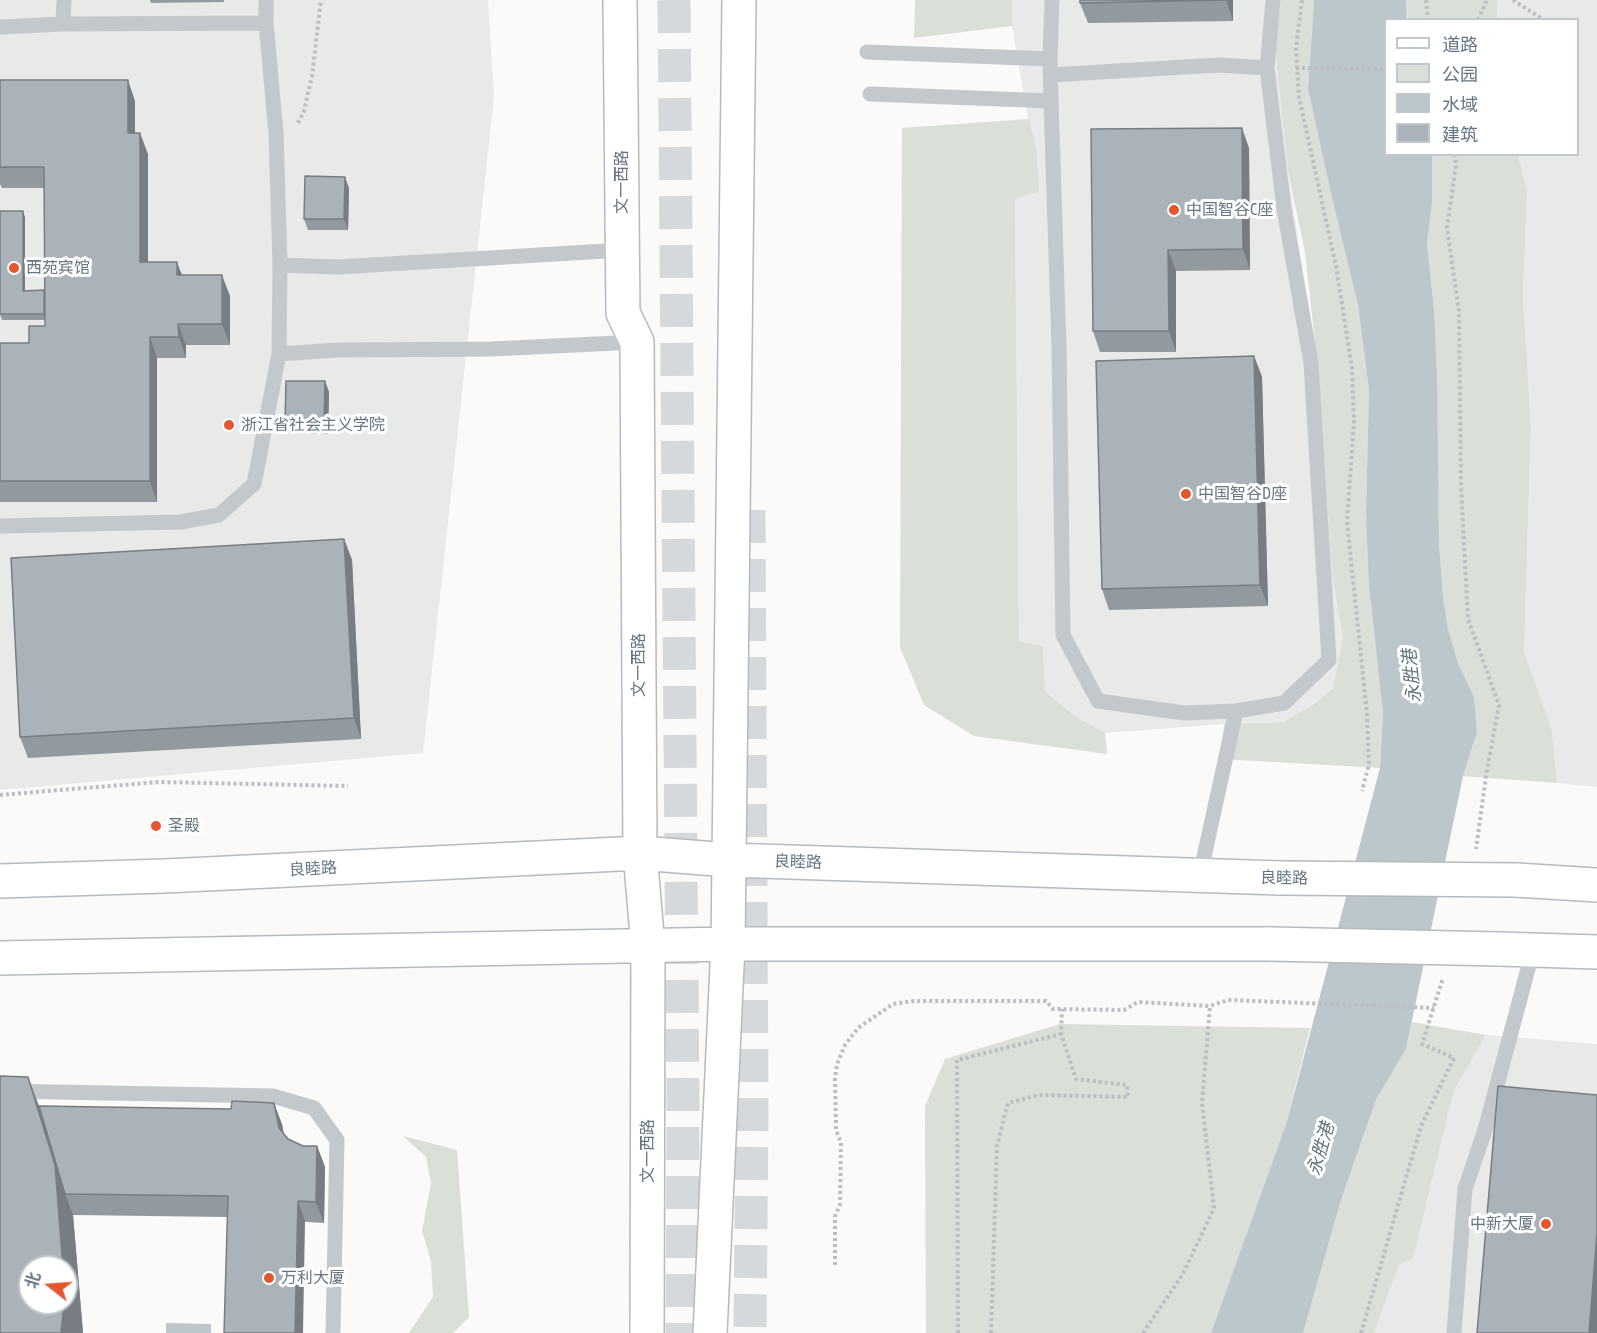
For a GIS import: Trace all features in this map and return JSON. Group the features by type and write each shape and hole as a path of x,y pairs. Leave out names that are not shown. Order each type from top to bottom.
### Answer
{"main road":[{"name":"文一西路","path":"620,0 623,313 638,342 640,853 648,946 647,1333"},
{"path":"710,1333 728,944 739,0"},
{"name":"良睦路","path":"0,881 165,876 640,853 729,860 1280,878 1516,880 1597,885"},
{"path":"0,958 728,944 1271,944 1597,952"}],"lane":[{"path":"63,24 64,0"},
{"path":"0,526 180,522 219,515 254,484 279,354 280,265 276,133 266,0"},
{"path":"1052,0 1050,75 1059,358 1063,635 1098,701 1184,713 1236,711 1284,703 1329,660 1311,363 1284,209 1267,68 1274,0"},
{"path":"0,27 63,24 266,23"},
{"path":"867,52 1050,59"},
{"path":"1050,75 1219,65 1267,68"},
{"path":"870,94 1051,101"},
{"path":"280,265 338,267 623,250"},
{"path":"279,354 338,350 492,349 638,342"},
{"path":"1200,875 1236,711"},
{"path":"1454,1333 1465,1189 1485,1130 1533,950"},
{"path":"0,1091 273,1096 314,1108 337,1140 333,1333"}],"path":[{"path":"276,133 297,124 304,111 312,76 321,0"},
{"path":"1302,0 1296,48 1299,96 1336,266 1352,368 1354,420 1347,522 1367,716 1369,764 1362,791"},
{"path":"1426,0 1428,18"},
{"path":"1479,18 1487,0"},
{"path":"1513,0 1541,18"},
{"path":"1309,68 1384,69"},
{"path":"1454,156 1456,164 1447,228 1459,311 1461,488 1468,619 1499,705 1475,853"},
{"path":"0,795 158,782 348,786"},
{"path":"1361,1333 1421,1126 1454,1058 1422,1044 1444,975"},
{"path":"835,1265 835,1216 840,1205 841,1143 836,1130 837,1064 845,1045 858,1028 893,1004 914,1001 1046,1001 1053,1009 1124,1010 1138,1002 1210,1006 1228,1000 1434,1008"},
{"path":"1143,1333 1184,1274 1214,1208 1202,1103 1210,1006"},
{"path":"991,1333 997,1144 1008,1103 1039,1095 1128,1097 1127,1085 1076,1079 1061,1034 1062,1009"},
{"path":"958,1333 957,1060 1061,1034"}],"shaded area":[{"name":"浙江省社会主义学院","path":"0,0 488,0 494,97 423,753 0,790"},
{"path":"1012,0 1281,0 1275,48 1288,172 1319,379 1332,574 1343,638 1333,688 1313,705 1283,722 1105,733 1072,714 1045,691 1043,646 1019,641 1015,198 1036,149 1029,123 1012,26"},
{"path":"1498,0 1597,0 1597,787 1557,783 1552,730 1524,651 1531,426 1523,298 1527,189 1518,156 1579,156 1579,18 1497,18"},
{"name":"中新大厦","path":"1486,1035 1597,1044 1597,1333 1374,1333 1399,1265 1413,1259 1454,1090"}],"green space":[{"path":"915,0 1012,0 1012,26 914,38"},
{"path":"1281,0 1314,0 1308,89 1358,305 1369,391 1366,511 1383,712 1380,768 1221,759 1224,724 1283,722 1313,705 1333,688 1343,638 1332,574 1319,379 1305,252 1288,172 1275,48"},
{"path":"1406,0 1498,0 1497,18 1408,18"},
{"path":"1029,119 1036,149 1039,191 1015,199 1019,641 1043,646 1045,691 1072,714 1105,733 1107,754 974,736 924,705 900,647 902,128"},
{"path":"1432,156 1518,156 1527,189 1523,298 1531,426 1524,651 1552,730 1557,783 1463,776 1477,732 1474,697 1458,663 1448,629 1443,597 1439,542 1434,309 1427,243 1432,203"},
{"path":"1412,1022 1486,1035 1454,1090 1413,1259 1399,1265 1374,1333 1303,1333 1341,1200 1376,1100 1406,1049"},
{"path":"1060,1024 1310,1028 1287,1121 1211,1333 926,1333 925,1106 945,1059"},
{"path":"403,1136 457,1150 469,1317 453,1333 409,1333 433,1297 431,1261 422,1231 431,1183 426,1157"}],"water":[{"name":"永胜港","path":"1314,0 1406,0 1407,18 1384,18 1384,156 1432,156 1432,203 1427,243 1434,309 1439,542 1443,597 1448,629 1458,663 1474,697 1477,732 1463,776 1406,1049 1376,1100 1341,1200 1303,1333 1211,1333 1287,1121 1380,768 1383,712 1369,584 1366,511 1369,391 1358,305 1308,89"},
{"path":"166,1323 211,1324 211,1333 166,1333"}],"building":[{"path":"1080,0 1226,0 1080,3"},
{"path":"0,80 128,80 128,133 140,133 140,262 177,262 177,275 222,275 222,324 178,324 179,337 150,337 150,481 0,481 0,343 29,343 29,326 45,326 44,167 0,167"},
{"name":"中国智谷C座","path":"1242,128 1243,249 1168,250 1169,331 1093,331 1091,129"},
{"path":"305,176 345,177 344,219 304,219"},
{"name":"西苑宾馆","path":"0,211 23,211 23,291 44,290 44,314 0,314"},
{"name":"中国智谷D座","path":"1254,356 1260,585 1102,589 1096,361"},
{"path":"286,381 325,381 324,423 285,422"},
{"path":"344,539 354,718 20,737 11,558"},
{"path":"0,1076 28,1077 55,1165 62,1255 18,1255 18,1315 63,1315 61,1333 0,1333"},
{"name":"中新大厦","path":"1498,1086 1597,1095 1597,1233 1589,1333 1477,1333"},
{"name":"万利大厦","path":"232,1101 274,1103 279,1128 288,1139 303,1146 317,1146 316,1202 298,1201 295,1333 224,1333 228,1196 65,1194 39,1106 231,1109"}],"tunnel":[{"path":"674,0 683,1109 682,1333"},
{"path":"749,510 752,1114 750,1333"}],"place":[{"name":"中国智谷C座","path":"1174,210"},
{"name":"西苑宾馆","path":"14,268"},
{"name":"浙江省社会主义学院","path":"229,425"},
{"name":"中国智谷D座","path":"1186,494"},
{"name":"圣殿","path":"156,826"},
{"name":"中新大厦","path":"1546,1224"},
{"name":"万利大厦","path":"269,1278"}]}
